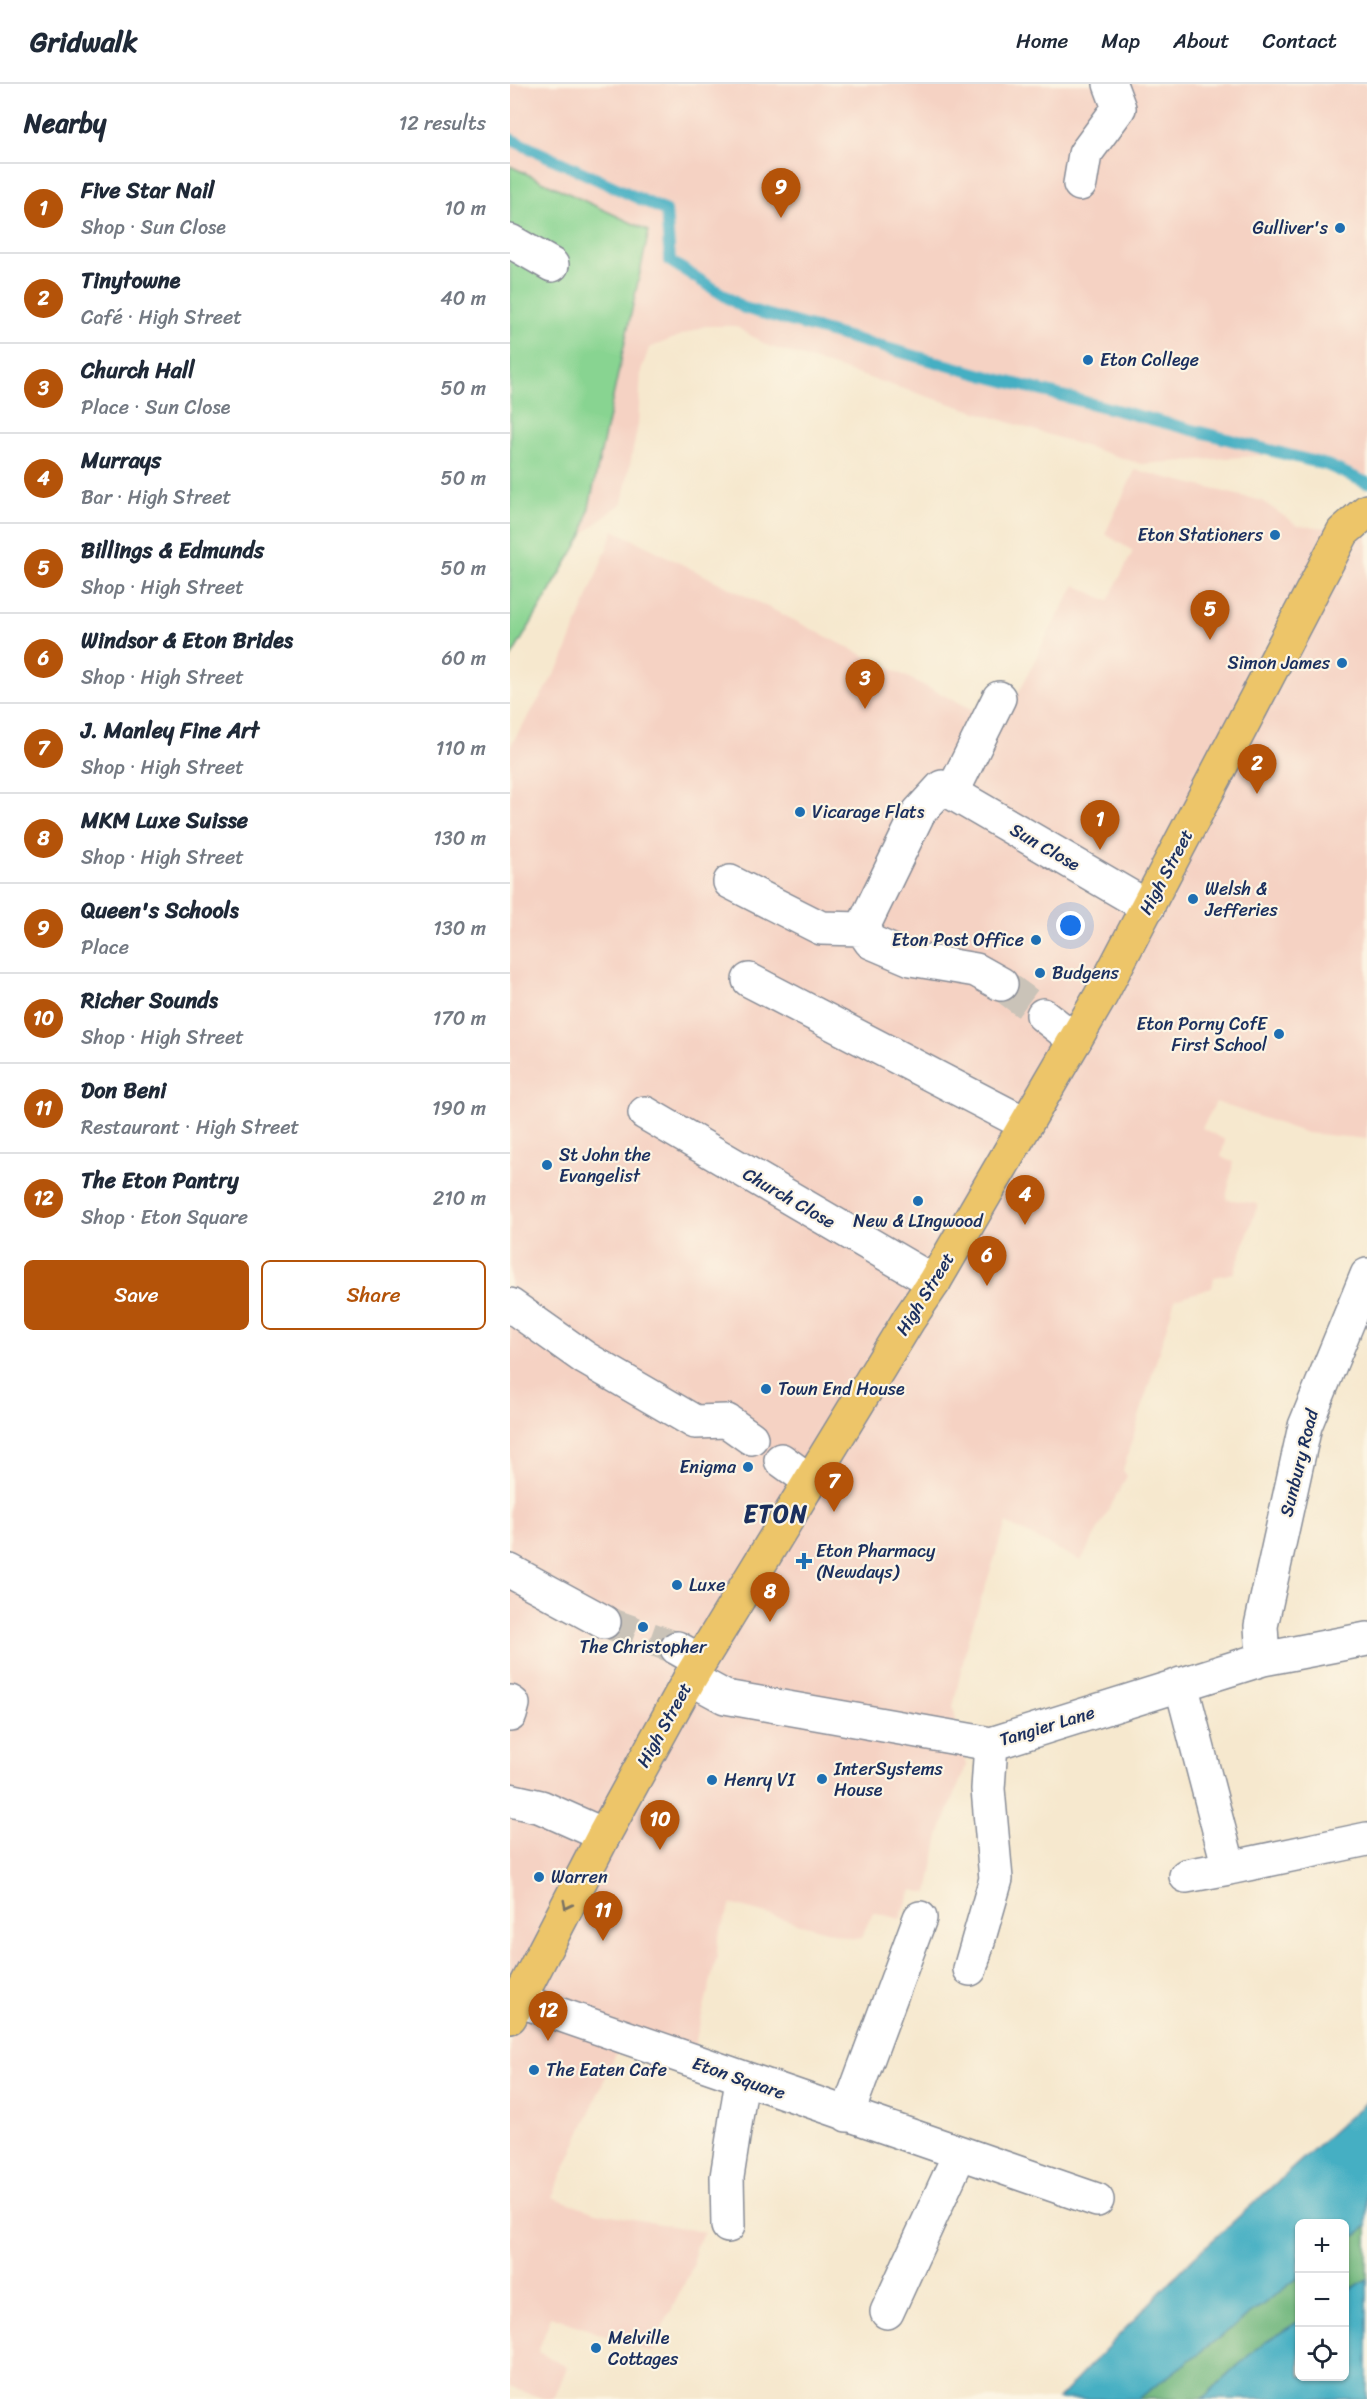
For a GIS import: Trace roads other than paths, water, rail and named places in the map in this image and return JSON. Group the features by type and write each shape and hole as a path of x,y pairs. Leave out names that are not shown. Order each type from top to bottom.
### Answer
{"main road":[{"name":"High Street","path":"514,2009 689,1662 810,1481 934,1282 1075,1040 1355,521"}],"street":[{"path":"1080,184 1085,154 1119,108 1110,84"},
{"path":"510,241 552,265"},
{"path":"862,929 919,812 947,790 999,698"},
{"name":"Sun Close","path":"947,790 1148,907"},
{"path":"730,882 821,928 862,929"},
{"path":"862,929 871,942 910,958 976,970 1001,984"},
{"path":"749,980 1026,1124"},
{"path":"1043,1015 1075,1040"},
{"name":"Church Close","path":"645,1113 934,1282"},
{"name":"Sunbury Road","path":"1263,1659 1261,1626 1305,1425 1367,1275"},
{"path":"510,1305 585,1358 695,1422 727,1421 751,1438"},
{"path":"781,1460 810,1481"},
{"path":"510,1571 604,1622"},
{"name":"Tangier Lane","path":"689,1662 725,1697 991,1744 1263,1659 1367,1639"},
{"path":"1181,1684 1229,1868"},
{"path":"510,1701 513,1704 510,1715"},
{"path":"970,1969 996,1879 987,1789 991,1744"},
{"path":"510,1800 540,1807 604,1834"},
{"path":"1186,1876 1367,1839"},
{"path":"847,2115 920,1918"},
{"name":"Eton Square","path":"514,2009 741,2079 1097,2200"},
{"path":"728,2226 727,2177 741,2079"},
{"path":"887,2312 960,2153"}],"water":[{"path":"1367,2101 1367,2226 1349,2240 1349,2219 1295,2219 1295,2280 1138,2399 1058,2399 1193,2258"},
{"path":"1367,2279 1367,2399 1202,2399 1258,2347 1295,2324 1295,2381 1349,2381 1349,2290"}],"waterway":[{"path":"510,139 666,211 670,261 744,308 993,378 1327,465 1367,483"}],"tunnel":[{"path":"1001,984 1043,1015"},
{"path":"604,1622 677,1648"}],"place":[{"name":"Queen's Schools","path":"781,218"},
{"name":"Gulliver's","path":"1340,228"},
{"name":"Eton College","path":"1088,360"},
{"name":"Eton Stationers","path":"1275,535"},
{"name":"Billings & Edmunds","path":"1210,640"},
{"name":"Simon James","path":"1342,663"},
{"name":"Church Hall","path":"865,709"},
{"name":"Tinytowne","path":"1257,794"},
{"name":"Vicarage Flats","path":"800,812"},
{"name":"Five Star Nail","path":"1100,850"},
{"name":"Welsh & Jefferies","path":"1193,899"},
{"name":"Eton Post Office","path":"1036,940"},
{"name":"Budgens","path":"1040,973"},
{"name":"Eton Porny CofE First School","path":"1279,1034"},
{"name":"St John the Evangelist","path":"547,1165"},
{"name":"New & LIngwood","path":"918,1201"},
{"name":"Murrays","path":"1025,1225"},
{"name":"Windsor & Eton Brides","path":"987,1286"},
{"name":"Town End House","path":"766,1389"},
{"name":"Enigma","path":"748,1467"},
{"name":"J. Manley Fine Art","path":"834,1512"},
{"name":"Eton Pharmacy (Newdays)","path":"804,1561"},
{"name":"Luxe","path":"677,1585"},
{"name":"MKM Luxe Suisse","path":"770,1622"},
{"name":"The Christopher","path":"643,1627"},
{"name":"InterSystems House","path":"822,1779"},
{"name":"Henry VI","path":"712,1780"},
{"name":"Richer Sounds","path":"660,1850"},
{"name":"Warren","path":"539,1877"},
{"name":"Don Beni","path":"603,1941"},
{"name":"The Eton Pantry","path":"548,2041"},
{"name":"The Eaten Cafe","path":"534,2070"},
{"name":"Melville Cottages","path":"596,2348"}],"district":[{"name":"ETON","path":"776,1514"}]}
